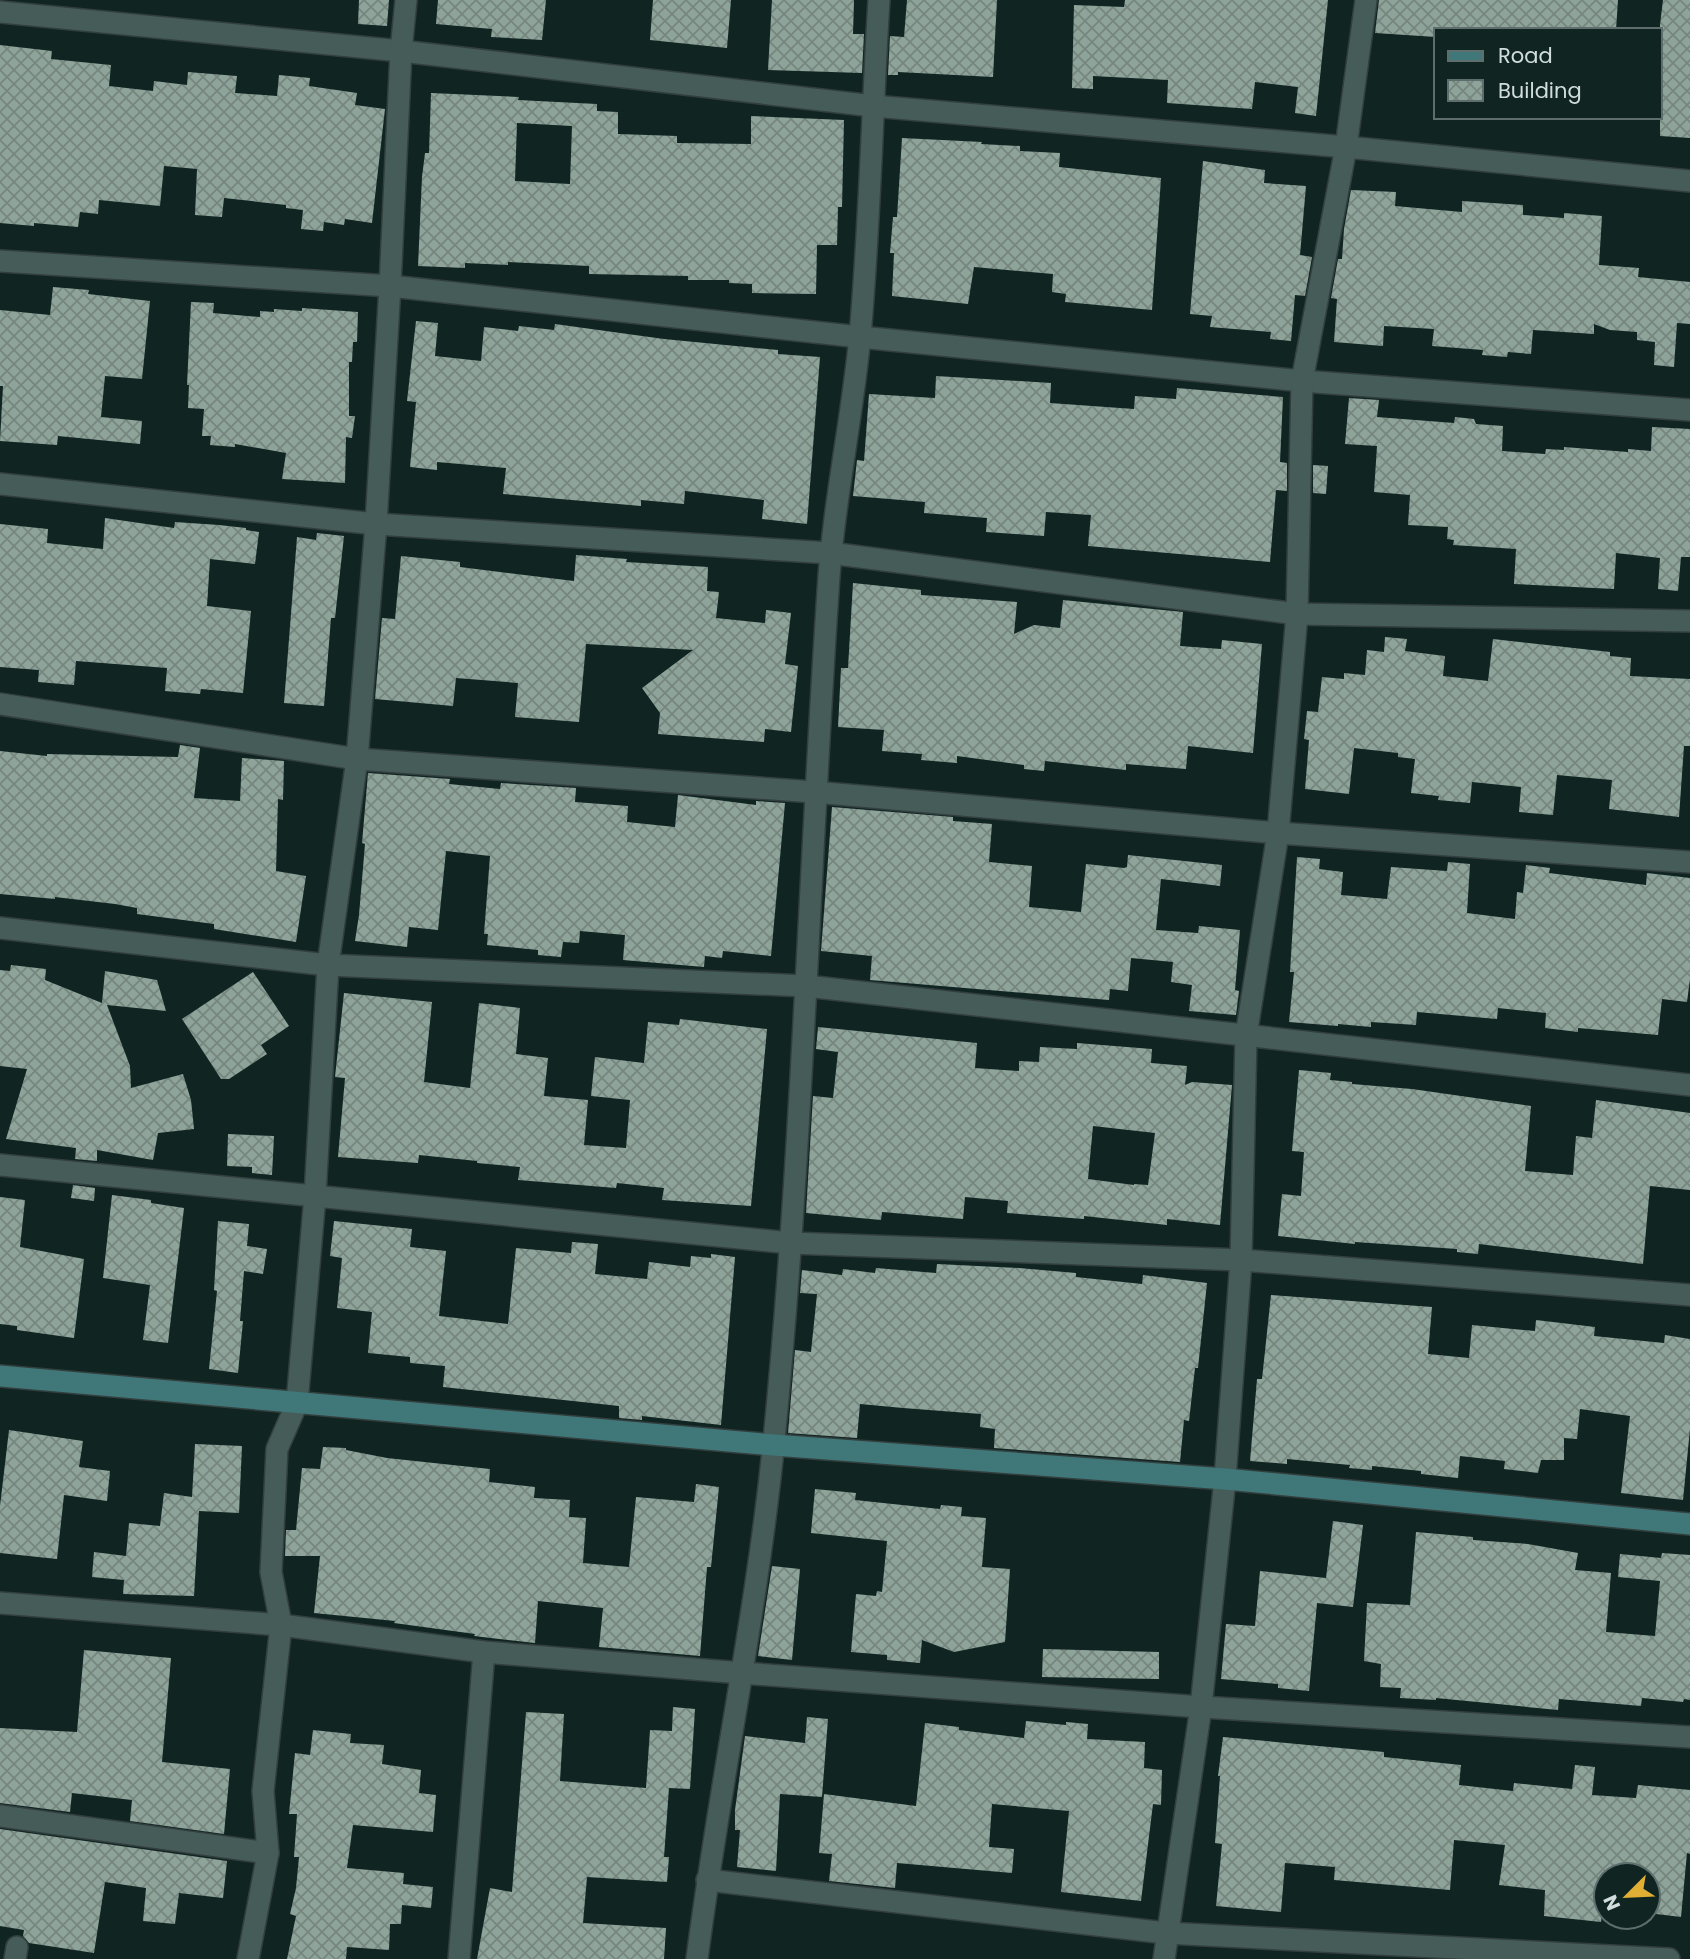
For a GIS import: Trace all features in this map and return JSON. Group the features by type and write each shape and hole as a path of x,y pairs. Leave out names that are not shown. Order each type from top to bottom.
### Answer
{"street":[{"path":"248,1959 268,1853 263,1791 281,1625 271,1572 277,1449 297,1403 315,1196 328,965 357,759 376,524 406,0"},
{"path":"697,1959 707,1880 742,1673 774,1445 791,1243 814,792 830,553 860,337 879,0"},
{"path":"1164,1959 1201,1707 1225,1479 1241,1260 1246,1036 1278,833 1297,614 1302,381 1346,147 1366,0"},
{"path":"0,12 401,51 873,106 1346,147 1690,181"},
{"path":"0,261 390,286 1302,381 1690,410"},
{"path":"0,484 376,524 830,553 1297,614 1690,621"},
{"path":"0,704 357,759 814,792 1278,833 1690,862"},
{"path":"0,928 328,965 806,986 1690,1085"},
{"path":"0,1165 791,1243 1241,1260 1690,1295"},
{"path":"0,1376 774,1445 1225,1479 1690,1524"},
{"path":"0,1603 281,1625 484,1652 742,1673 1201,1707 1690,1737"},
{"path":"459,1959 484,1652"},
{"path":"0,1816 268,1853"},
{"path":"707,1880 1166,1933 1669,1959"}],"building":[{"path":"359,0 389,0 387,26 358,24"},
{"path":"438,0 546,0 542,40 491,37 492,29 436,24"},
{"path":"653,0 731,0 727,48 650,40"},
{"path":"772,0 854,0 853,34 864,34 862,73 768,70"},
{"path":"907,0 997,0 993,77 898,72 898,75 888,75 890,36 904,37"},
{"path":"1125,0 1328,0 1316,116 1295,113 1298,87 1255,82 1252,109 1167,103 1168,80 1093,76 1093,89 1072,88 1074,5 1124,7"},
{"path":"1379,0 1618,0 1616,28 1434,28 1434,37 1375,33"},
{"path":"1663,0 1690,0 1690,138 1660,136 1660,25"},
{"path":"0,45 52,51 51,59 111,65 109,86 153,91 154,81 187,85 188,72 237,76 235,93 277,96 279,75 310,78 309,86 357,93 355,105 385,109 372,223 345,219 344,225 324,222 323,231 301,229 303,210 286,208 286,205 224,198 222,217 195,215 197,169 164,166 160,206 99,200 98,214 80,212 78,227 0,223"},
{"path":"431,93 597,104 597,111 618,112 618,134 677,136 677,143 751,144 751,116 844,120 842,207 838,207 837,245 817,245 816,294 752,293 752,284 729,283 729,280 688,280 688,276 589,274 589,266 508,262 508,265 465,263 465,268 418,266 422,177 425,153 429,153","holes":["517,123 572,126 570,184 515,181"]},
{"path":"902,138 1020,146 1020,151 1060,153 1059,167 1161,178 1152,310 1065,302 1066,294 1052,292 1053,274 974,267 968,304 892,296 894,253 890,253 893,217 897,217"},
{"path":"1203,161 1265,170 1264,183 1306,186 1300,255 1312,257 1305,296 1295,295 1291,341 1270,339 1271,332 1210,327 1212,316 1190,314"},
{"path":"1351,190 1396,192 1395,206 1462,212 1462,201 1523,205 1523,215 1564,218 1564,213 1602,216 1599,265 1639,268 1638,277 1690,282 1690,324 1677,323 1674,367 1654,365 1655,342 1637,340 1637,332 1610,330 1594,324 1594,334 1533,330 1531,354 1508,352 1507,357 1482,355 1483,350 1432,346 1434,329 1384,326 1383,346 1334,342 1337,299 1331,298 1338,259 1342,259"},
{"path":"53,287 89,290 88,294 150,301 142,379 105,376 101,417 142,421 140,444 58,436 57,445 0,441 3,386 0,386 0,310 50,315"},
{"path":"191,302 214,303 213,313 260,317 260,311 274,312 274,309 358,312 357,342 353,342 352,362 349,362 349,416 355,416 352,438 346,437 345,483 282,479 286,453 235,444 235,447 210,445 211,436 202,436 204,409 188,408"},
{"path":"416,321 438,323 435,356 481,361 484,327 518,331 519,326 554,330 555,324 664,339 778,350 778,354 820,357 807,524 762,519 764,500 685,491 684,504 641,500 641,506 503,494 506,468 437,462 437,470 410,467 416,402 407,401"},
{"path":"936,376 1051,383 1050,403 1134,409 1135,396 1176,399 1177,388 1283,397 1280,462 1287,463 1287,491 1276,490 1270,562 1088,546 1091,515 1046,512 1044,536 986,532 987,518 924,513 925,502 853,496 857,460 864,461 869,394 935,398"},
{"path":"1349,398 1379,400 1377,417 1454,423 1455,417 1474,419 1476,424 1503,426 1502,451 1545,454 1546,449 1564,450 1564,447 1651,451 1652,427 1690,429 1690,557 1681,557 1678,591 1658,589 1660,558 1616,553 1614,589 1514,584 1516,549 1453,545 1454,540 1447,539 1448,527 1408,525 1410,495 1374,492 1377,446 1345,444"},
{"path":"1313,465 1328,466 1326,494 1313,493"},
{"path":"105,518 174,528 175,522 246,528 259,532 255,564 210,559 207,606 251,611 243,693 201,689 200,694 165,691 167,668 76,661 74,685 38,682 39,670 0,667 0,524 48,529 47,543 103,549"},
{"path":"317,533 344,536 335,618 331,618 324,706 284,703 297,537 316,540"},
{"path":"576,555 627,559 626,562 708,567 707,591 719,592 716,618 765,623 766,610 791,613 785,664 798,666 791,732 765,729 764,742 658,734 660,713 642,688 693,650 586,644 579,722 515,717 518,683 456,678 453,706 375,699 382,618 395,619 401,556 460,562 460,567 574,581"},
{"path":"853,583 921,590 921,595 1017,602 1014,634 1034,625 1060,628 1063,600 1183,612 1180,646 1221,649 1222,640 1262,644 1253,753 1188,746 1186,769 1126,764 1126,770 1045,761 1044,771 1024,769 1024,765 957,756 957,763 921,760 922,754 882,751 884,730 838,727 841,668 848,668"},
{"path":"1385,637 1407,639 1405,651 1445,656 1443,676 1488,681 1493,639 1610,652 1610,656 1631,658 1630,676 1690,679 1690,746 1684,746 1679,817 1609,809 1612,780 1557,775 1553,815 1519,812 1521,787 1472,782 1470,803 1438,800 1439,796 1411,793 1415,759 1398,757 1398,753 1354,748 1349,794 1305,789 1309,740 1304,739 1307,711 1318,712 1322,677 1344,679 1344,673 1365,675 1367,650 1384,652"},
{"path":"180,745 200,748 194,798 240,801 242,758 284,761 283,800 278,799 276,871 306,876 296,942 214,929 214,924 137,914 137,908 115,904 0,894 0,751 47,756 178,757"},
{"path":"368,773 450,779 449,784 500,789 501,783 576,788 575,802 628,806 627,822 675,827 678,795 756,805 756,801 785,803 771,956 723,951 722,958 705,956 704,967 623,960 625,935 580,931 579,943 563,942 561,957 538,955 538,950 487,945 488,934 484,934 490,856 446,851 438,930 409,927 407,947 355,941 365,844 362,843"},
{"path":"832,807 953,817 953,821 992,824 989,862 1032,866 1029,907 1081,912 1086,864 1124,868 1127,867 1128,855 1222,865 1220,886 1161,879 1156,930 1198,933 1199,926 1240,930 1235,990 1239,991 1236,1015 1189,1011 1192,985 1171,982 1173,962 1131,958 1128,991 1110,989 1109,1000 870,980 872,956 821,951"},
{"path":"1297,857 1320,859 1319,869 1343,872 1341,895 1387,899 1391,867 1447,871 1448,862 1470,864 1467,913 1515,919 1517,892 1523,893 1526,865 1550,868 1549,873 1646,885 1647,873 1690,878 1690,979 1687,1002 1662,999 1658,1035 1545,1028 1546,1013 1498,1008 1497,1019 1417,1012 1416,1025 1371,1022 1371,1027 1289,1022 1294,972 1290,972"},
{"path":"11,965 46,969 45,980 102,1003 105,971 157,980 166,1011 107,1005 130,1066 131,1088 183,1074 191,1100 194,1129 158,1133 153,1160 97,1150 97,1161 75,1159 76,1148 6,1139 27,1069 0,1066 0,970 10,971"},
{"path":"253,972 289,1026 261,1045 267,1054 229,1079 221,1079 182,1019"},
{"path":"344,993 432,1002 424,1082 470,1088 479,1003 520,1008 516,1054 548,1058 544,1096 588,1100 584,1145 626,1148 630,1100 591,1096 595,1057 644,1063 648,1022 679,1025 680,1019 767,1029 751,1206 662,1200 664,1188 617,1183 616,1188 518,1180 520,1167 477,1161 419,1155 418,1163 338,1157 345,1078 335,1077"},
{"path":"818,1027 977,1043 975,1068 1019,1071 1019,1061 1039,1062 1040,1047 1077,1049 1077,1043 1152,1049 1151,1063 1187,1066 1185,1085 1192,1082 1232,1085 1220,1225 1167,1219 1167,1225 1084,1216 1084,1219 1007,1213 1008,1201 965,1197 963,1219 882,1212 881,1220 806,1213 813,1096 833,1098 838,1052 816,1049","holes":["1093,1126 1155,1133 1148,1185 1088,1179"]},
{"path":"1299,1070 1331,1073 1330,1080 1352,1084 1412,1089 1531,1106 1525,1171 1573,1175 1576,1136 1592,1138 1596,1100 1690,1113 1690,1190 1650,1186 1643,1264 1479,1244 1478,1254 1457,1252 1457,1249 1355,1244 1278,1236 1282,1194 1301,1196 1304,1152 1292,1151"},
{"path":"228,1134 274,1136 272,1175 252,1173 252,1167 227,1166"},
{"path":"73,1185 95,1188 94,1201 71,1198"},
{"path":"112,1195 184,1208 168,1343 143,1340 150,1285 103,1278"},
{"path":"0,1197 25,1200 20,1247 84,1259 74,1338 17,1330 17,1326 0,1324"},
{"path":"218,1221 249,1224 247,1246 267,1249 263,1274 244,1271 238,1373 209,1369 217,1291 214,1290"},
{"path":"334,1221 412,1229 410,1247 446,1251 439,1316 508,1324 516,1248 571,1253 572,1242 598,1244 595,1274 647,1279 649,1262 690,1267 691,1256 711,1258 711,1254 735,1257 721,1425 642,1416 642,1420 619,1418 619,1406 443,1387 445,1366 410,1363 410,1357 368,1353 372,1312 337,1308 342,1258 330,1256"},
{"path":"937,1264 1076,1273 1076,1277 1142,1284 1143,1275 1207,1283 1198,1368 1195,1368 1189,1421 1184,1420 1180,1462 994,1448 995,1429 980,1427 981,1414 860,1404 857,1438 788,1433 795,1350 811,1352 817,1294 800,1293 802,1270 842,1275 843,1269 875,1273 876,1268 936,1273"},
{"path":"1271,1295 1432,1307 1428,1354 1469,1358 1472,1325 1535,1331 1536,1320 1595,1327 1594,1336 1664,1343 1665,1335 1690,1339 1690,1429 1683,1500 1621,1493 1630,1416 1580,1409 1577,1439 1564,1438 1564,1460 1541,1460 1538,1473 1504,1469 1505,1461 1460,1456 1458,1478 1421,1474 1421,1471 1372,1466 1372,1470 1349,1468 1350,1465 1287,1459 1287,1464 1250,1461 1257,1379 1262,1379"},
{"path":"9,1430 83,1441 79,1467 110,1471 107,1501 64,1495 57,1559 0,1553 0,1506"},
{"path":"195,1444 242,1446 239,1513 199,1511 194,1596 123,1594 124,1580 92,1577 94,1552 126,1556 129,1523 160,1526 164,1493 192,1497"},
{"path":"323,1447 346,1448 387,1458 490,1469 489,1482 535,1487 534,1498 570,1500 569,1517 586,1518 583,1563 629,1567 636,1497 694,1502 696,1484 719,1487 711,1567 707,1567 700,1656 599,1647 603,1608 538,1601 535,1643 474,1636 475,1634 394,1623 395,1621 314,1613 320,1556 285,1556 286,1530 296,1530 302,1468 320,1469"},
{"path":"815,1489 856,1493 855,1500 940,1509 941,1505 962,1507 961,1516 986,1518 982,1567 1010,1569 1005,1642 954,1652 922,1640 920,1663 887,1660 887,1655 851,1652 856,1594 876,1596 877,1591 882,1592 887,1541 811,1533"},
{"path":"1333,1521 1363,1525 1353,1607 1317,1603 1309,1691 1278,1688 1278,1684 1221,1679 1226,1624 1255,1626 1260,1571 1326,1578"},
{"path":"1416,1532 1528,1544 1578,1553 1575,1570 1611,1573 1606,1632 1655,1636 1660,1581 1618,1577 1620,1554 1661,1558 1662,1553 1690,1555 1690,1700 1684,1699 1683,1702 1642,1698 1641,1706 1559,1699 1558,1710 1436,1698 1400,1698 1401,1688 1380,1687 1381,1664 1364,1661 1367,1603 1410,1605"},
{"path":"772,1566 800,1569 792,1660 758,1656"},
{"path":"1043,1649 1159,1652 1159,1679 1042,1677"},
{"path":"84,1650 171,1658 162,1762 230,1769 224,1834 130,1821 132,1800 72,1793 70,1812 0,1803 0,1728 77,1732"},
{"path":"673,1707 695,1709 690,1789 669,1788 664,1857 669,1857 667,1882 587,1877 583,1923 666,1928 664,1959 477,1959 490,1888 512,1892 526,1712 564,1714 560,1781 646,1788 650,1730 672,1731"},
{"path":"807,1717 828,1719 822,1797 780,1794 776,1871 737,1867 740,1830 735,1830 735,1810 745,1736 805,1743"},
{"path":"1026,1721 1088,1724 1087,1739 1145,1742 1144,1768 1162,1770 1161,1805 1153,1804 1141,1901 1061,1892 1069,1811 992,1804 989,1847 1014,1849 1012,1873 897,1863 895,1888 829,1881 832,1854 819,1853 824,1794 916,1806 925,1723 1024,1738"},
{"path":"313,1730 351,1734 350,1743 384,1745 382,1764 421,1770 419,1793 436,1795 433,1832 353,1825 347,1868 404,1873 403,1884 433,1887 431,1908 402,1905 401,1924 390,1924 389,1950 347,1947 346,1959 287,1959 296,1916 290,1914 299,1857 294,1857 297,1814 289,1814 295,1753 310,1755"},
{"path":"1223,1737 1384,1752 1384,1757 1461,1765 1459,1785 1513,1791 1514,1783 1572,1789 1575,1765 1595,1767 1592,1795 1636,1798 1638,1785 1690,1790 1690,1854 1687,1853 1681,1917 1662,1915 1662,1861 1592,1861 1592,1921 1544,1916 1545,1890 1499,1885 1505,1845 1454,1840 1450,1890 1334,1880 1335,1867 1285,1863 1281,1912 1216,1906 1222,1844 1215,1843"},
{"path":"0,1829 227,1861 223,1898 179,1893 175,1924 143,1921 146,1888 105,1882 94,1953 29,1943 23,1936 24,1930 0,1926"}]}
